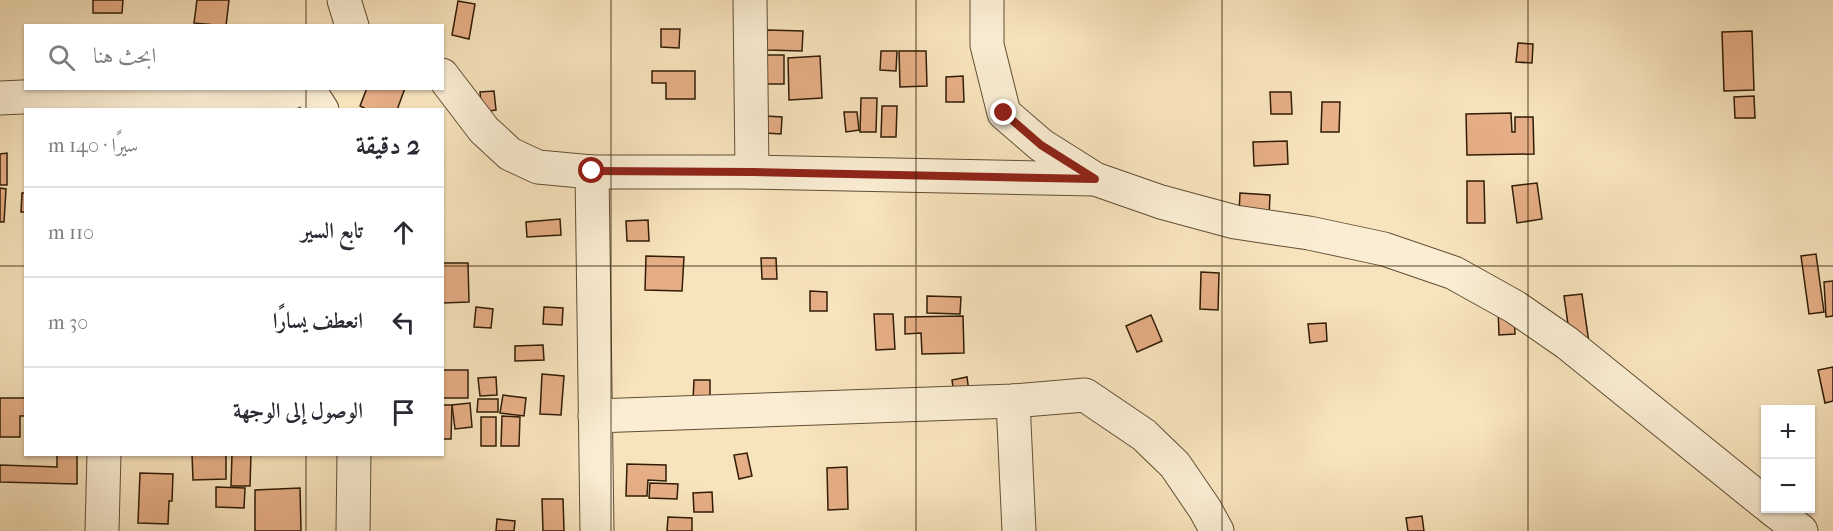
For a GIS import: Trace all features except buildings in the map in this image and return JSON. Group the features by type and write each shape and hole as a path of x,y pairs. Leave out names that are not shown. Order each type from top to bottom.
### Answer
{"street":[{"path":"344,0 351,24"},
{"path":"750,0 752,172"},
{"path":"987,0 987,45 1004,113 1041,145 1095,179 1161,202 1235,222 1309,232 1384,249 1454,273 1515,307 1567,343 1761,500"},
{"path":"444,78 484,130 510,154 538,167 592,171 1095,179"},
{"path":"0,98 45,96 104,106 248,103 281,98 295,90"},
{"path":"309,90 321,108"},
{"path":"592,171 597,531"},
{"path":"595,416 1013,401 1085,396 1144,435 1175,465 1205,509 1216,531"},
{"path":"1013,401 1019,531"},
{"path":"102,531 104,456"},
{"path":"353,531 354,456"},
{"path":"1778,513 1802,531"}],"route":[{"path":"592,171 1095,179 1041,145 1004,113"}]}
